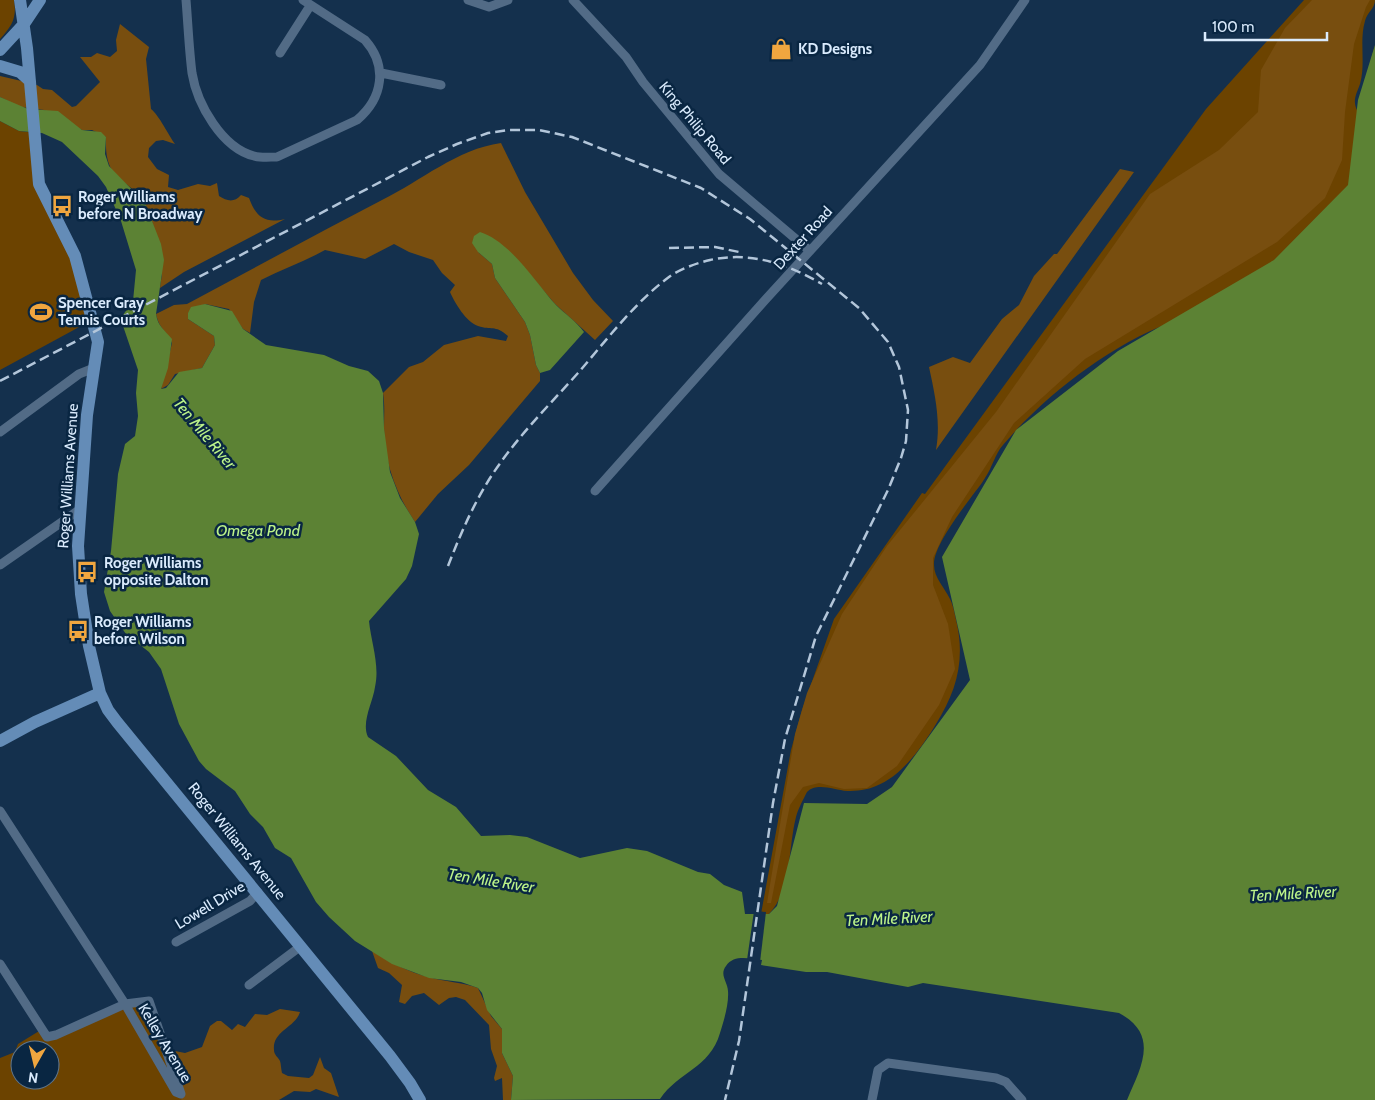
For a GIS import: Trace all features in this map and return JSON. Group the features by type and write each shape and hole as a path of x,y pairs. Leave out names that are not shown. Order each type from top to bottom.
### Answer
{"main road":[{"name":"Roger Williams Avenue","path":"20,0 30,80 39,184 75,256 98,342 86,415 78,546 84,622 100,693 108,710 117,722 258,892 405,1076 420,1100"},
{"path":"0,50 24,24 40,0"},
{"path":"0,66 20,72 30,80"},
{"path":"0,741 35,722 100,693"}],"street":[{"path":"186,0 192,74 202,102 208,114 228,141 239,150 254,156 277,157 357,120 366,112 373,101 381,72 371,47 365,40 306,3 280,54"},
{"path":"468,0 489,7 508,0"},
{"name":"King Philip Road","path":"573,0 626,56 643,82 719,174 810,251"},
{"name":"Dexter Road","path":"595,491 810,251 980,66 1026,0"},
{"path":"381,72 441,85"},
{"path":"0,432 79,374 94,368"},
{"path":"0,565 79,510"},
{"name":"Kelley Avenue","path":"0,811 125,1004 176,1092 181,1094 149,1001 125,1004"},
{"name":"Lowell Drive","path":"176,942 250,901 258,892"},
{"path":"249,986 301,946"},
{"path":"0,964 47,1037 56,1035 125,1004"},
{"path":"872,1100 878,1070 888,1063 996,1078 1006,1082 1022,1100"}],"shaded area":[{"path":"0,0 14,0 15,12 8,30 0,39"},
{"path":"1304,0 1375,0 1363,29 1362,76 1355,100 1357,110 1375,45 1344,232 1169,323 1146,333 1101,359 1079,374 1038,408 1003,445 983,481 948,529 935,557 934,570 948,595 955,615 960,651 954,688 943,712 911,760 885,781 862,790 847,791 816,787 807,792 799,808 793,829 786,881 782,893 769,914 761,914 791,750 802,710 834,619 922,493 925,494 1206,109"},
{"path":"1312,0 1370,0 1354,44 1345,112 1342,160 1325,198 1277,242 1085,359 1014,423 952,517 933,558 933,585 948,624 955,669 939,705 897,766 867,788 844,789 819,783 803,787 790,805 771,903 767,903 795,734 807,693 842,614 887,546 996,412 1150,194 1219,150 1258,112 1261,70 1285,28"},
{"path":"120,24 149,47 146,59 151,109 175,144 163,140 156,141 149,148 148,157 157,169 169,175 168,187 178,190 198,184 210,186 217,183 219,196 222,198 233,200 241,195 249,198 258,214 267,220 285,219 184,272 160,288 162,273 160,258 149,212 132,188 113,171 106,152 106,137 92,130 82,130 44,110 20,107 0,97 0,76 30,83 31,86 37,85 43,89 52,90 72,107 76,106 100,82 80,57 91,57 97,53 110,57 117,51 116,40"},
{"path":"0,121 19,131 35,133 38,168 94,319 0,370"},
{"path":"501,143 525,192 573,273 593,300 613,321 595,340 555,304 531,276 478,252 492,264 495,278 525,322 530,335 536,365 540,373 540,381 469,465 438,494 415,522 397,489 386,453 383,393 409,367 423,362 444,345 478,336 506,341 508,336 499,330 478,326 469,321 458,307 450,292 455,285 442,273 433,260 409,252 394,244 365,259 325,250 261,280 254,302 250,333 243,329 229,309 205,304 188,313 188,319 214,336 215,345 202,368 175,374 168,385 161,389 172,343 159,323 156,314 174,305 187,304 397,192 454,159 485,146"},
{"path":"1120,169 1134,172 936,450 938,418 929,367 953,357 970,363 1002,319 1019,305 1034,276 1054,254 1057,254"},
{"path":"372,951 392,963 414,972 435,979 478,988 491,1016 502,1029 502,1053 513,1076 511,1100 503,1100 502,1078 495,1081 494,1078 497,1066 491,1049 489,1025 465,1000 456,997 449,998 439,1005 424,993 412,996 405,1004 399,1002 402,985 389,973 378,968"},
{"path":"148,1002 182,1095 181,1100 0,1100 0,1058 10,1054 10,1090 60,1090 60,1040 24,1040 44,1028 47,1033 110,1010"},
{"path":"280,1009 300,1012 294,1022 280,1034 274,1044 274,1052 280,1061 282,1073 288,1076 309,1078 313,1075 320,1057 324,1068 331,1073 339,1097 316,1089 310,1092 294,1091 279,1100 181,1100 182,1095 169,1057 175,1051 185,1053 202,1047 210,1026 217,1021 221,1021 232,1030 238,1024 245,1027 255,1014 267,1015"}],"water":[{"path":"1375,45 1375,1100 1127,1100 1141,1064 1144,1052 1143,1041 1140,1031 1132,1022 1119,1013 923,983 908,987 827,972 806,972 761,965 762,960 742,958 729,962 723,972 728,988 728,1001 715,1045 701,1062 667,1090 660,1099 511,1100 513,1076 502,1053 502,1029 487,1010 482,993 478,988 461,982 429,978 392,964 355,941 329,917 316,902 291,858 275,848 263,827 250,814 235,791 206,769 199,761 179,724 161,669 149,652 126,634 110,611 104,592 111,551 118,474 125,444 135,436 138,416 136,393 138,370 122,323 123,315 133,301 136,270 121,221 106,187 98,176 62,142 42,133 19,131 0,121 0,97 28,109 58,111 82,130 101,132 106,137 105,154 109,166 145,203 161,244 164,260 156,314 160,325 172,339 168,368 161,389 166,388 179,372 202,368 215,345 214,336 188,319 191,307 205,304 232,311 243,329 266,345 324,355 349,366 368,371 379,381 383,393 384,428 390,472 400,498 415,522 419,534 412,566 406,579 369,621 375,654 376,679 366,725 368,737 396,756 428,790 456,807 481,836 510,835 527,837 580,858 627,848 647,851 698,872 710,874 724,885 742,892 745,914 769,914 777,906 804,803 867,804 892,787 970,680 942,557 1016,430 1118,351 1274,260 1348,185 1358,100"},
{"path":"480,232 502,244 512,253 556,305 584,332 550,370 540,373 536,365 530,335 525,322 495,278 492,264 478,252 472,243 474,236"}],"pier":[{"path":"754,911 766,912 760,962 747,960"}],"railway":[{"path":"0,381 428,157 488,133 509,130 539,130 572,137 701,188 750,219 859,308 888,342 899,367 908,410 906,441 888,490 816,636 785,739 773,803 739,1041 725,1100"},
{"path":"669,248 715,247 739,252"},
{"path":"448,566 478,499 510,450 632,310 669,277 683,269 705,261 740,257 754,258 782,265 822,284"}],"place":[{"name":"KD Designs","path":"781,49"},
{"name":"Roger Williams before N Broadway","path":"62,206"},
{"name":"Spencer Gray Tennis Courts","path":"41,312"},
{"name":"Roger Williams opposite Dalton","path":"87,572"},
{"name":"Roger Williams before Wilson","path":"78,631"}],"water label":[{"name":"Ten Mile River","path":"205,433"},
{"name":"Omega Pond","path":"258,530"},
{"name":"Ten Mile River","path":"491,880"},
{"name":"Ten Mile River","path":"1293,893"},
{"name":"Ten Mile River","path":"889,918"}]}
